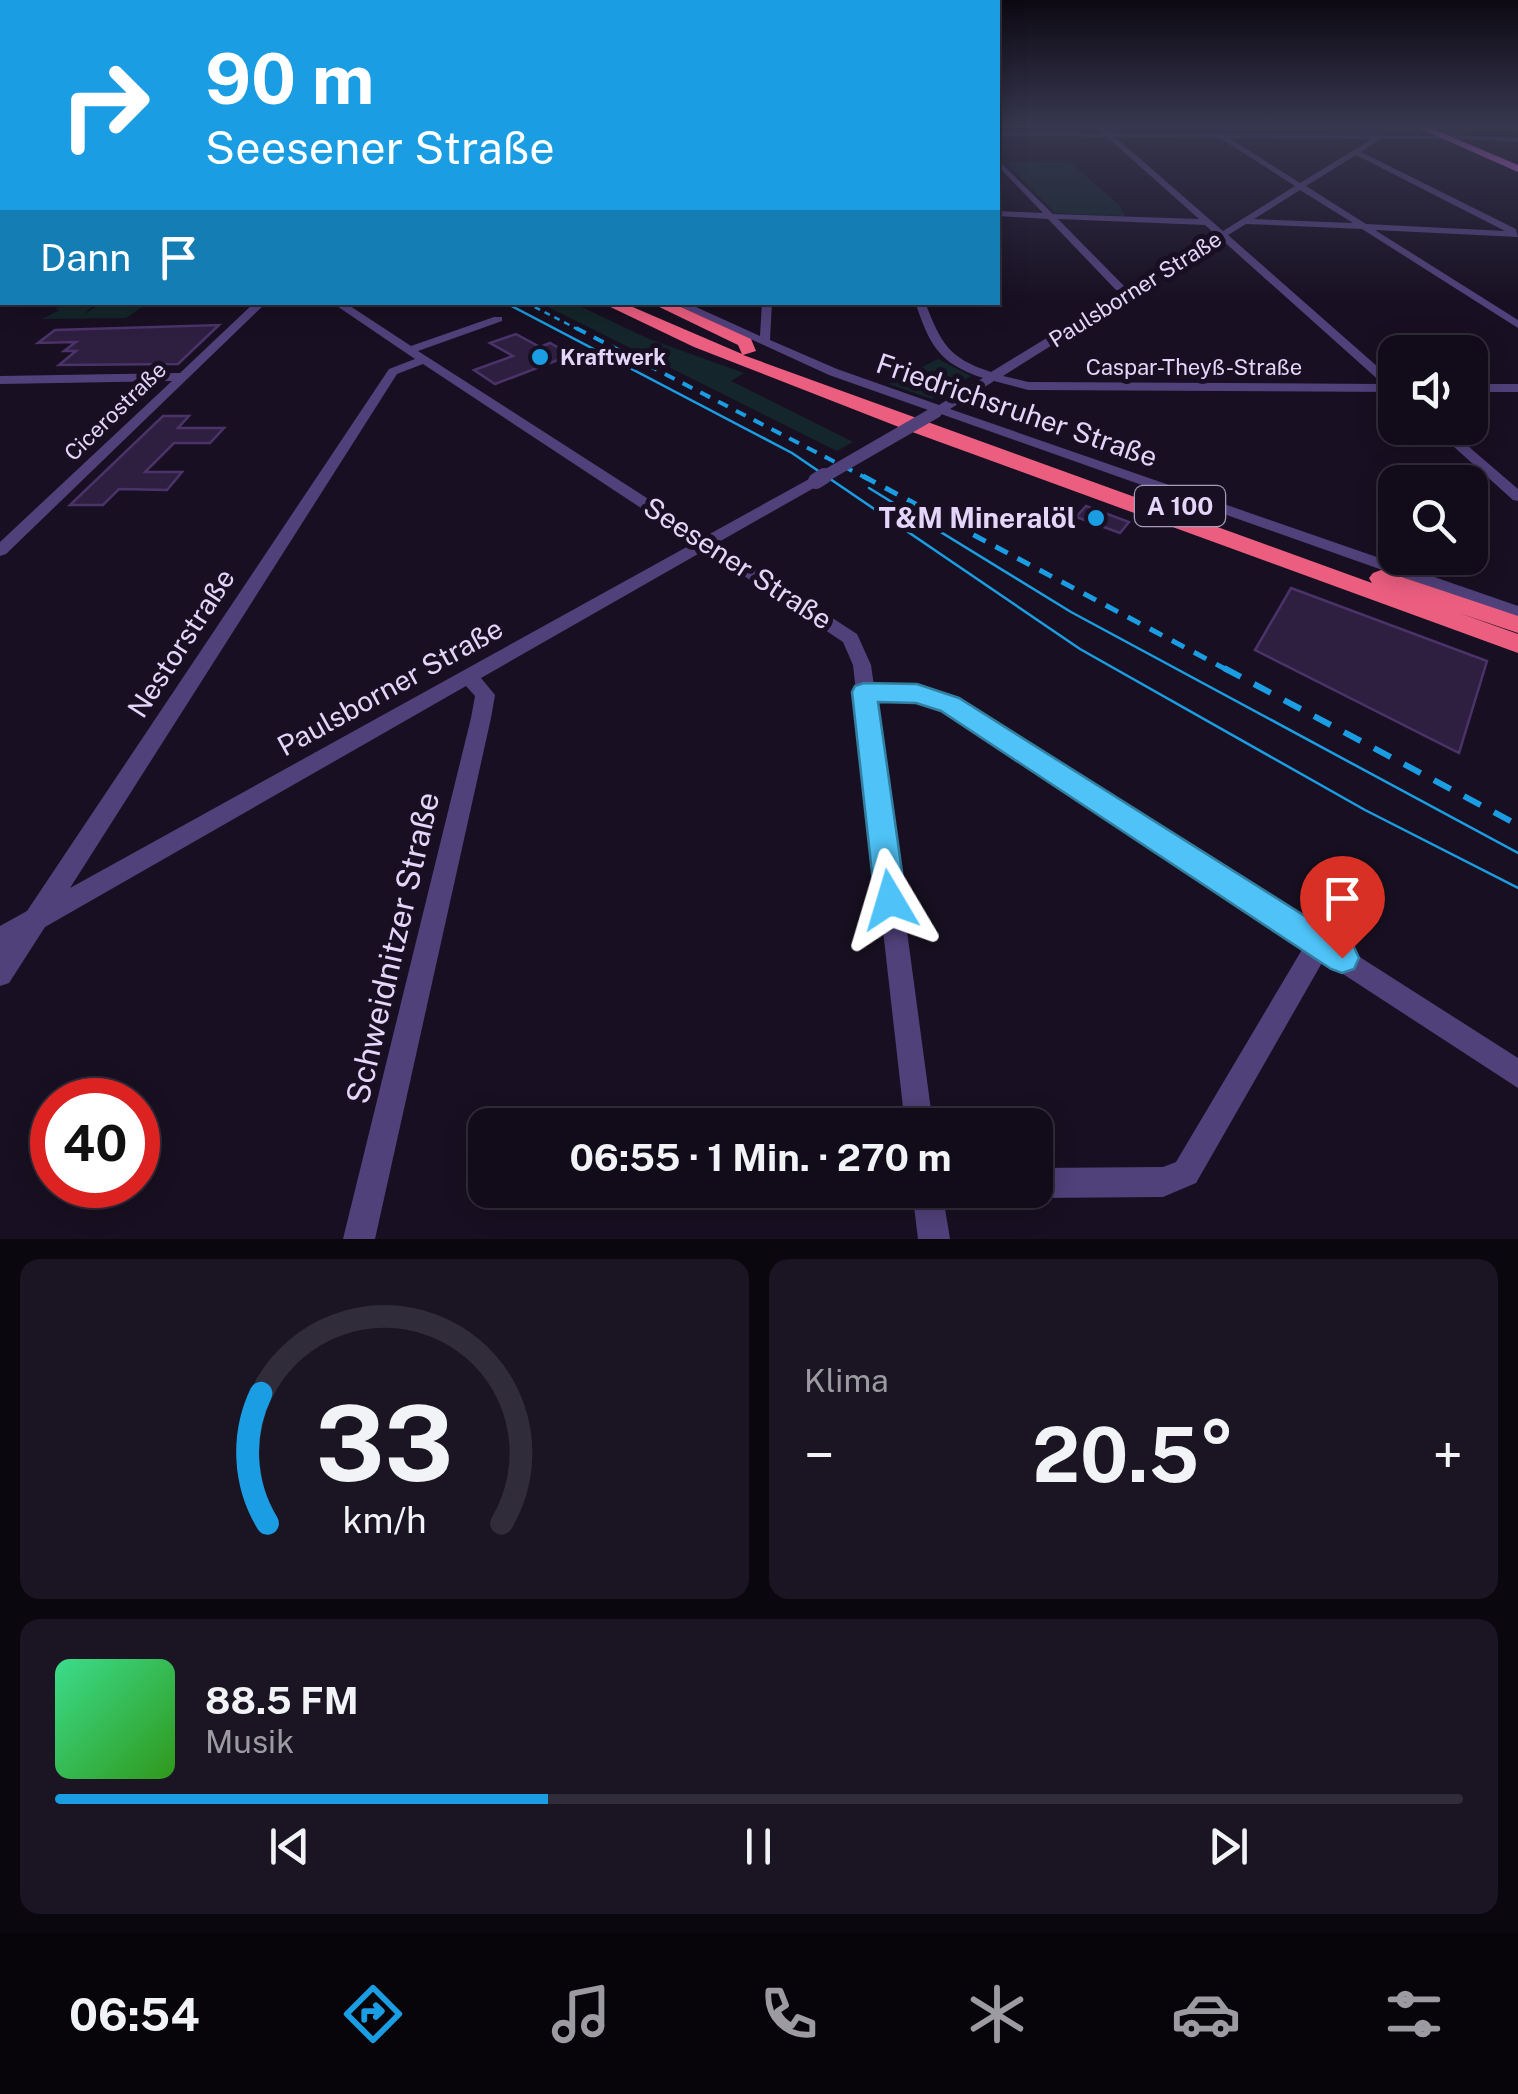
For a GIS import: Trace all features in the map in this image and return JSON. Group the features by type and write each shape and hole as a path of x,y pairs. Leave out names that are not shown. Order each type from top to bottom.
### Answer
{"highway":[{"name":"A 100","path":"641,305 1518,625"},
{"path":"663,305 755,346"},
{"name":"A 100","path":"602,306 698,353 754,372 778,375 1518,644"}],"street":[{"path":"1019,184 1120,288 1132,292"},
{"path":"1163,184 1378,373"},
{"path":"1297,184 1518,325"},
{"name":"Paulsborner Straße","path":"0,938 938,411 1307,184"},
{"path":"1419,184 1518,234"},
{"path":"1000,214 1206,222"},
{"path":"1246,222 1518,234"},
{"name":"Cicerostraße","path":"0,552 259,305"},
{"name":"Seesener Straße","path":"341,305 851,638 858,648 917,1108"},
{"name":"Friedrichsruher Straße","path":"680,305 755,346 1518,612"},
{"path":"755,346 766,338 767,305"},
{"name":"Caspar-Theyß-Straße","path":"921,305 937,345 945,353 994,376 1028,386 1378,388"},
{"name":"Nestorstraße","path":"0,974 391,376 416,355 498,320"},
{"path":"0,380 182,378"},
{"path":"1488,388 1518,388"},
{"path":"1459,445 1518,497"},
{"name":"Schweidnitzer Straße","path":"359,1239 485,695 470,677"},
{"path":"864,692 917,694 950,705 1518,1074"},
{"path":"1053,1182 1163,1182 1186,1172 1320,943"},
{"path":"930,1208 934,1239"}],"green space":[{"path":"1026,184 1095,184 1118,204 1125,216 1055,213"},
{"path":"61,305 94,305 82,316 98,305 145,305 126,318 42,319 60,310 55,310"},
{"path":"544,305 577,305 649,339 744,373 731,381 853,442 837,451"},
{"path":"938,359 971,376 932,399 889,384"}],"building":[{"path":"219,325 178,364 59,365 76,351 64,351 76,342 38,343 55,330"},
{"name":"Kraftwerk","path":"516,334 540,347 550,343 571,355 495,384 474,370 513,356 490,343"},
{"path":"163,416 189,416 178,428 224,428 210,443 174,443 145,472 182,472 167,490 119,489 103,505 70,505"},
{"name":"T&M Mineralöl","path":"1086,506 1129,522 1120,533 1076,517"},
{"path":"1291,588 1487,661 1459,753 1255,650"}],"tram line":[{"path":"510,305 792,453 1080,649 1365,810 1518,888"},
{"path":"869,488 1071,612 1518,853"}],"railway":[{"path":"531,305 581,331"},
{"path":"576,328 868,479"},
{"path":"863,476 1229,671"},
{"path":"1224,668 1518,825"}],"place":[{"name":"Kraftwerk","path":"540,357"},
{"name":"T&M Mineralöl","path":"1096,518"}],"route":[{"path":"890,900 864,692 917,694 950,705 1342,958"}]}
